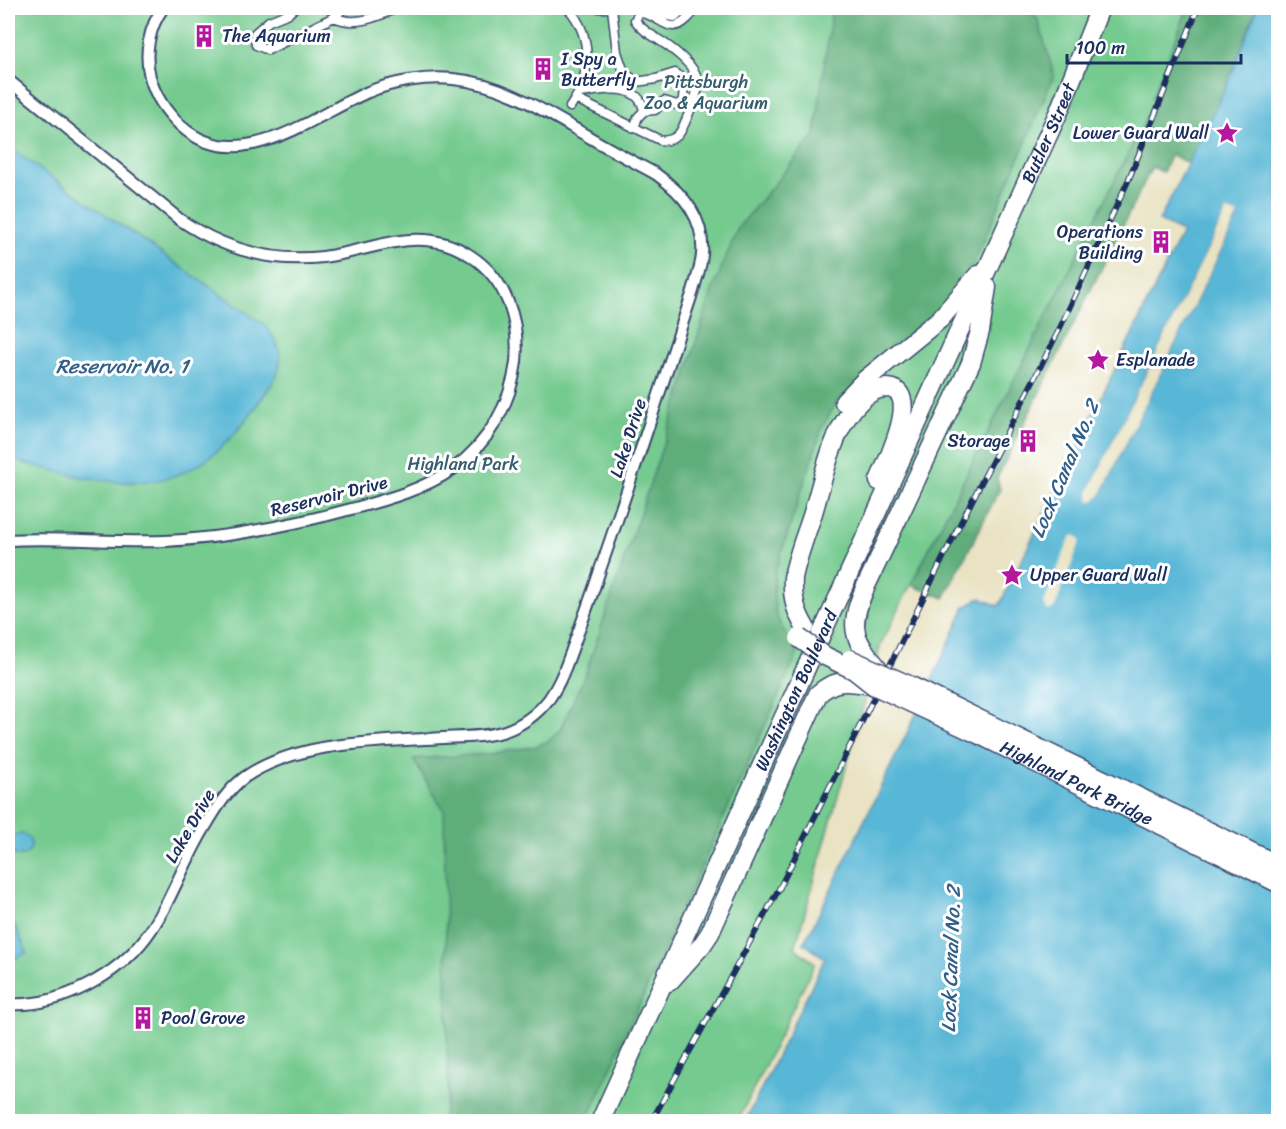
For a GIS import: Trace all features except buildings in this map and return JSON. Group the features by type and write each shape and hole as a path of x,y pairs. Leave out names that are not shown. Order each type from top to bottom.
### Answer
{"highway":[{"name":"Butler Street","path":"993,258 1059,111 1100,8"},
{"path":"877,678 855,635 857,610 865,588 971,363 980,331 993,258"},
{"path":"877,678 821,642 807,637 785,616 782,577 821,449 843,403 857,387 940,319 993,258"},
{"name":"Washington Boulevard","path":"600,1122 654,1003 807,637 993,258"},
{"path":"881,389 894,390 900,395 904,406 901,423 807,637 795,609 794,572 836,441 846,419 864,397 881,389"},
{"path":"654,1003 710,933 818,694 834,683 877,678"},
{"name":"Highland Park Bridge","path":"877,678 1278,865"},
{"name":"Highland Park Bridge","path":"877,678 978,734 1278,883"}],"street":[{"name":"Lake Drive","path":"8,1004 36,1002 59,997 81,989 117,968 134,951 160,918 198,839 217,807 243,779 257,770 294,756 352,744 484,735 503,731 530,717 548,701 563,675 593,591 693,291 702,254 699,223 689,204 673,186 649,170 521,99 498,89 468,81 451,78 423,79 383,87 262,142 226,146 199,138 188,132 170,116 159,101 152,85 148,51 154,24 163,8"},
{"path":"294,8 289,13 269,21 255,33 256,45 268,50 334,16 344,8"},
{"path":"334,16 344,21 365,21 397,8"},
{"path":"568,8 585,36 588,57 575,99"},
{"path":"599,8 612,8 616,52 624,72 636,82 675,73 684,80 683,101 676,105 664,101 655,110 644,111 638,117 634,128"},
{"path":"657,8 664,15 674,17 696,8"},
{"path":"575,99 662,141 672,140 680,135 694,101 698,83 695,71 666,45 639,26 635,20 639,13 647,12 674,27 682,25 685,12"},
{"name":"Reservoir Drive","path":"8,80 179,219 202,234 229,247 258,255 293,259 325,257 385,242 410,240 442,244 464,252 485,267 504,292 514,323 517,354 508,396 488,435 473,452 446,474 401,494 288,525 196,538 137,542 8,540"},
{"path":"575,99 613,88 630,91 643,104 644,111"}],"green space":[{"name":"Highland Park","path":"8,8 1188,8 1152,98 1156,100 881,644 795,948 815,963 738,1121 8,1121"},
{"path":"832,8 1030,8 1038,20 1054,75 977,257 961,286 943,307 836,403 822,428 775,572 776,615 785,632 799,650 587,1121 442,1121 448,1095 444,811 413,759 488,754 537,746 550,740 560,730 586,672 679,398 712,291 738,228 815,135"},
{"path":"1188,8 1257,8 1227,85 1188,164 1171,154 1163,172 1152,167 997,478 1000,489 944,598 911,585 1155,100 1152,98"}],"water":[{"name":"Lock Canal No. 2","path":"1258,8 1278,8 1278,1121 745,1122 825,958 803,943 923,700 965,607 980,598 999,606 1182,232 1159,221 1227,85","holes":["1227,210 1238,216 1100,496 1090,500 1089,490"]},
{"name":"Reservoir No. 1","path":"8,147 262,323 275,339 279,348 280,365 271,385 238,430 212,456 197,466 162,479 125,482 74,475 8,459"},
{"path":"20,834 28,837 31,845 28,853 20,856 12,853 9,845 12,837"},
{"path":"8,910 27,953 8,962"}],"pier":[{"path":"1227,210 1238,215 1100,496 1093,501 1089,500 1089,490","holes":["1228,214 1234,217 1098,494 1092,498 1092,491"]},
{"path":"1074,535 1079,538 1080,542 1055,607 1047,610 1044,603 1070,538"}],"railway":[{"path":"651,1122 780,887 1059,330 1128,181 1198,8"}],"place":[{"name":"The Aquarium","path":"204,36"},
{"name":"I Spy a Butterfly","path":"543,69"},
{"name":"Lower Guard Wall","path":"1227,133"},
{"name":"Operations Building","path":"1161,242"},
{"name":"Esplanade","path":"1098,360"},
{"name":"Storage","path":"1028,441"},
{"name":"Upper Guard Wall","path":"1012,575"},
{"name":"Pool Grove","path":"143,1018"}],"park label":[{"name":"Pittsburgh Zoo & Aquarium","path":"706,92"}]}
